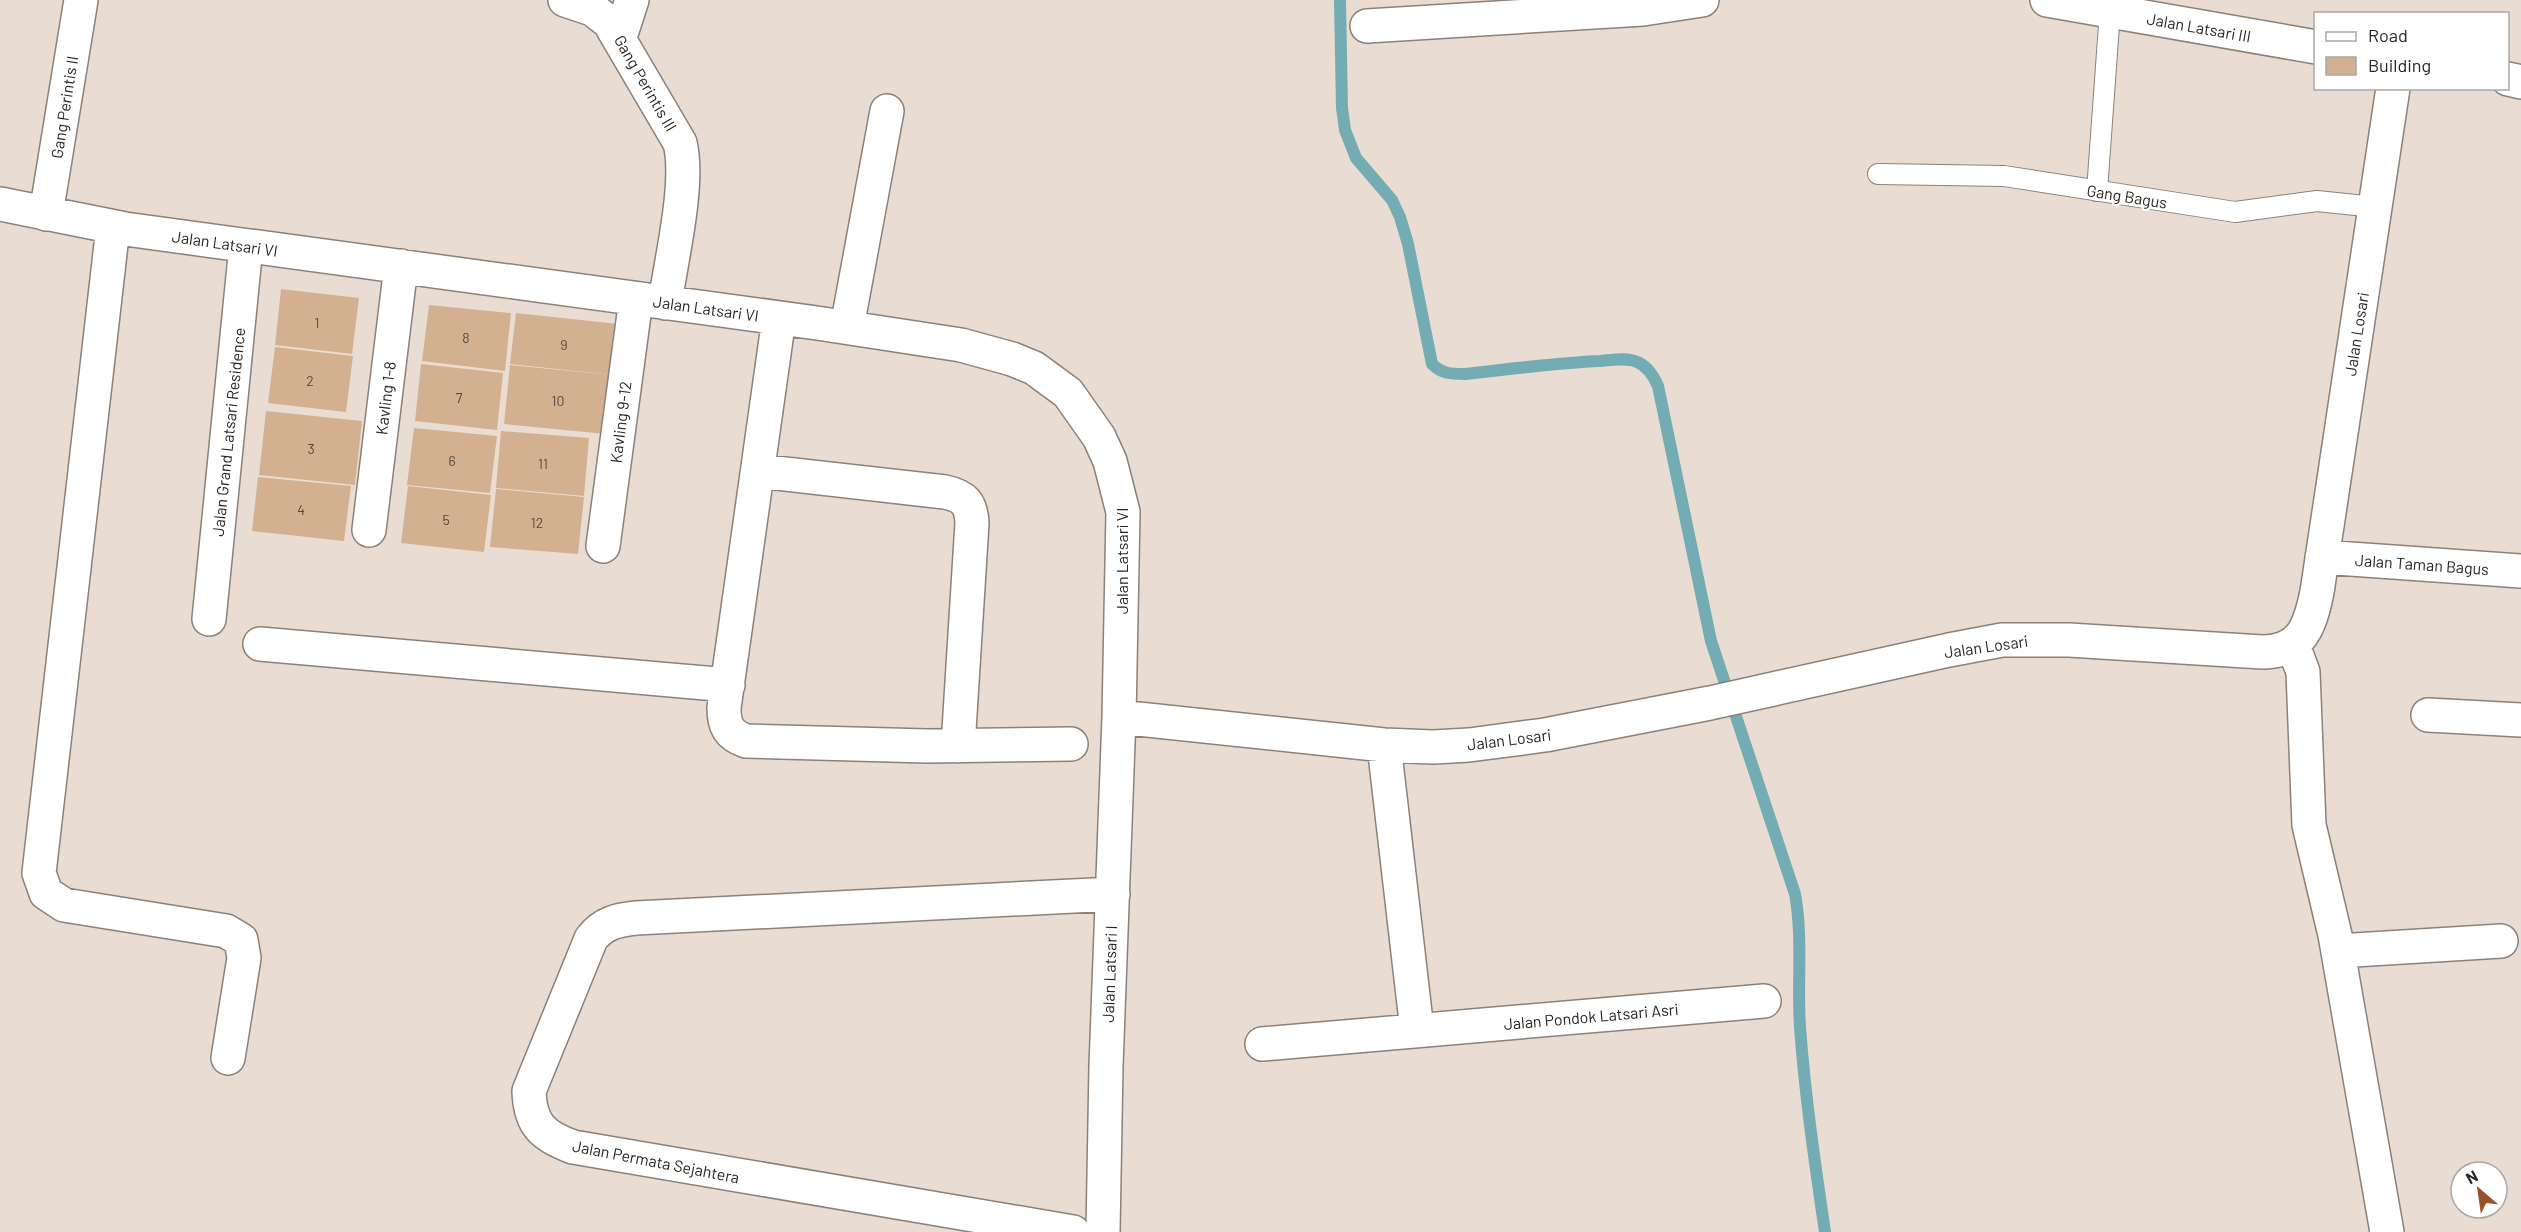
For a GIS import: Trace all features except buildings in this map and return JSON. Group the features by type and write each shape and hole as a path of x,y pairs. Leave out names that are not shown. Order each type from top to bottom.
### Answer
{"street":[{"name":"Gang Perintis II","path":"46,214 81,0"},
{"name":"Gang Perintis III","path":"565,0 602,15 620,37 672,128 683,156 682,185 651,301"},
{"path":"620,37 632,0"},
{"path":"1367,26 1482,10 1654,8 1702,0"},
{"name":"Jalan Latsari III","path":"2047,0 2314,47"},
{"name":"Jalan Losari","path":"1119,717 1384,745 1433,747 1499,742 1710,703 2002,640 2069,640 2262,652 2275,652 2293,645 2310,621 2318,592 2393,90"},
{"path":"847,327 887,111"},
{"name":"Jalan Latsari VI","path":"0,204 113,227 847,327 961,345 1012,359 1034,368 1068,393 1088,419 1110,461 1123,512 1119,717"},
{"path":"113,227 39,873 46,893 64,905 226,931 241,940 244,958 228,1058"},
{"name":"Jalan Grand Latsari Residence","path":"209,619 246,246"},
{"name":"Kavling 1-8","path":"369,530 401,267"},
{"name":"Kavling 9-12","path":"603,546 651,301"},
{"path":"779,318 728,685 724,718 726,728 736,738 746,741 958,746 1071,744"},
{"path":"758,471 945,492 964,498 969,505 972,523 958,746"},
{"name":"Jalan Taman Bagus","path":"2322,557 2521,571"},
{"path":"260,644 728,685"},
{"path":"2293,645 2303,672 2309,825 2338,951 2387,1232"},
{"path":"2428,715 2521,720"},
{"name":"Jalan Latsari I","path":"1103,1232 1106,1054 1119,717"},
{"path":"1384,745 1417,1030"},
{"name":"Jalan Permata Sejahtera","path":"1073,1232 582,1149 551,1138 538,1127 530,1111 529,1091 591,939 602,927 614,922 636,918 1113,894"},
{"path":"2338,951 2501,941"},
{"name":"Jalan Pondok Latsari Asri","path":"1262,1044 1764,1001"}],"lane":[{"path":"2097,191 2110,11"},
{"name":"Gang Bagus","path":"1878,174 2004,176 2235,212 2317,201 2375,207"}],"waterway":[{"path":"1340,0 1342,108 1345,130 1356,158 1392,200 1400,217 1408,244 1432,364 1447,373 1465,374 1619,359 1637,362 1644,366 1658,386 1711,641 1795,894 1799,927 1799,1010 1802,1053 1825,1232"}]}
